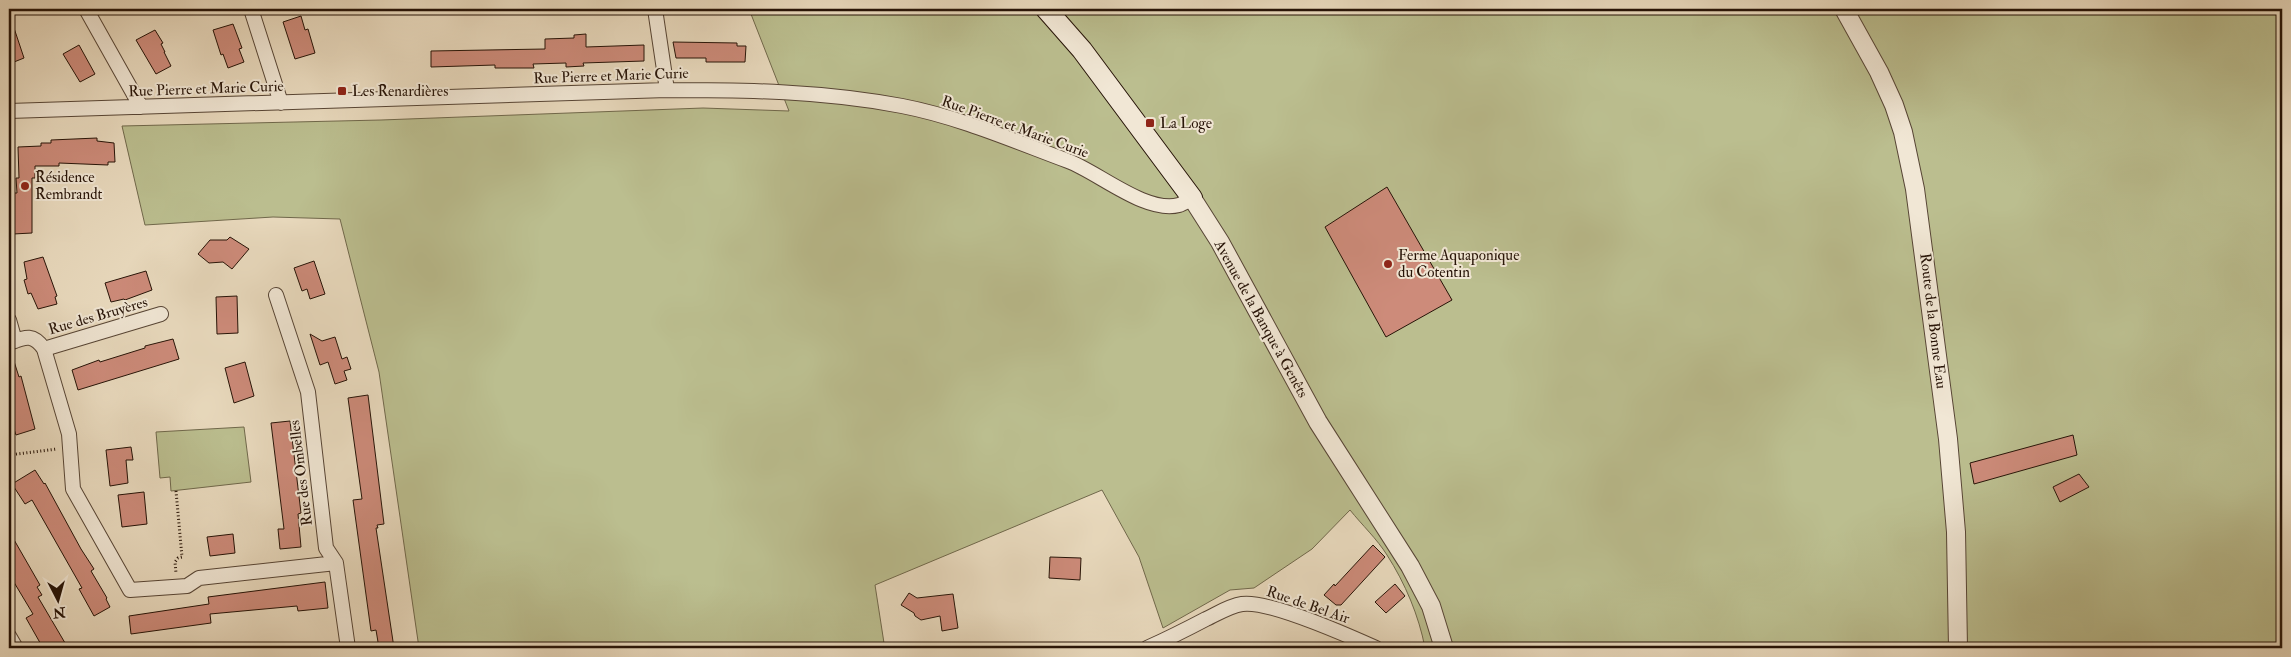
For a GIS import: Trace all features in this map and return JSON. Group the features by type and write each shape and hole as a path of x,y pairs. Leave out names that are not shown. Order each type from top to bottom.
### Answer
{"main road":[{"name":"Avenue de la Banque à Genêts","path":"1046,9 1082,50 1192,198"}],"street":[{"path":"86,9 141,107"},
{"path":"251,9 281,103"},
{"path":"655,9 667,90"},
{"name":"Route de la Bonne Eau","path":"1844,9 1879,72 1894,105 1903,132 1915,189 1948,448 1957,547 1958,648"},
{"name":"Rue Pierre et Marie Curie","path":"9,111 667,90 764,90 823,95 903,106 970,125 1071,162 1147,202 1163,206 1179,205 1192,198"},
{"name":"Avenue de la Banque à Genêts","path":"1192,198 1220,242 1318,422 1410,566 1431,606 1444,648"},
{"name":"Rue des Ombelles","path":"276,295 308,392 326,548 336,563 348,648"},
{"name":"Rue des Bruyères","path":"44,349 162,314"},
{"path":"9,320 12,342"},
{"name":"Rue des Bruyères","path":"12,342 29,337 38,340 44,349 69,434 73,489 130,590 186,586 198,578 336,563"},
{"name":"Rue de Bel Air","path":"1147,648 1226,609 1242,604 1257,605 1287,613 1338,631 1376,648"},
{"path":"9,636 16,648"}],"path":[{"path":"9,455 70,447"},
{"path":"176,491 182,557 178,558"}],"green space":[{"path":"749,9 2282,9 2282,648 1425,648 1415,612 1400,577 1383,549 1350,510 1312,549 1254,588 1230,590 1163,628 1139,557 1102,490 875,585 884,643 829,648 419,648 379,372 340,219 273,217 145,225 122,126 381,120 703,108 789,111"},
{"path":"244,427 251,482 171,491 170,477 160,478 156,432"}],"building":[{"path":"301,16 305,30 308,29 315,53 295,59 283,22"},
{"path":"11,19 24,58 9,64 9,20"},
{"path":"233,24 242,48 239,49 244,62 228,68 223,54 221,55 213,30"},
{"path":"155,30 163,43 161,44 171,66 156,74 136,40"},
{"path":"586,34 586,47 644,45 644,61 583,63 584,66 566,67 566,63 533,64 534,68 495,68 495,65 431,67 431,51 545,49 545,39 574,38 574,35"},
{"path":"673,42 737,43 737,46 746,46 745,62 706,62 706,58 676,58"},
{"path":"79,45 95,74 80,82 63,54"},
{"name":"Résidence Rembrandt","path":"97,138 97,141 114,143 115,162 108,162 108,165 59,163 59,166 35,166 35,178 32,178 32,233 13,234 9,217 9,203 10,193 17,193 16,178 19,178 18,147 41,146 41,143 51,143 51,140"},
{"name":"Ferme Aquaponique du Cotentin","path":"1387,187 1452,300 1386,337 1325,227"},
{"path":"230,237 249,249 232,269 223,262 209,263 198,254 210,240 227,240"},
{"path":"43,257 57,296 55,297 57,304 38,309 31,293 28,294 24,280 27,279 24,262"},
{"path":"314,261 325,294 310,299 307,289 302,291 294,268"},
{"path":"146,271 152,290 125,300 111,302 105,283"},
{"path":"237,296 238,333 217,334 216,297"},
{"path":"310,334 322,341 335,337 342,359 347,357 351,369 344,371 347,380 335,384 328,362 320,365"},
{"path":"173,339 179,359 78,390 72,370 99,360 100,362 145,348 145,346"},
{"path":"9,355 12,355 19,377 21,376 35,429 16,435 9,414"},
{"path":"245,362 254,396 234,403 225,368"},
{"path":"368,395 384,524 377,525 378,528 376,528 394,648 379,648 376,630 371,631 353,500 362,499 348,398"},
{"path":"290,421 301,513 298,514 301,547 280,549 278,529 284,529 271,423"},
{"path":"2073,435 2077,455 1974,484 1970,463"},
{"path":"131,447 133,460 126,460 128,483 110,486 106,450"},
{"path":"35,470 45,483 94,569 91,571 107,598 110,607 94,616 79,589 82,588 32,500 25,504 12,484"},
{"path":"2079,474 2089,487 2060,502 2053,487"},
{"path":"144,492 147,524 122,527 118,495"},
{"path":"9,531 40,585 37,587 42,595 38,597 68,648 43,648 26,618 33,614 9,574"},
{"path":"233,534 235,553 210,556 207,537"},
{"path":"1373,545 1385,557 1341,605 1336,605 1324,595 1334,584 1335,586"},
{"path":"1050,557 1081,558 1080,580 1049,578"},
{"path":"325,582 328,608 298,611 297,606 210,614 211,623 131,634 129,616 209,604 208,597"},
{"path":"1395,584 1405,596 1386,613 1375,602"},
{"path":"909,593 917,598 953,594 958,628 942,631 940,616 921,620 915,616 914,613 901,605"}],"place":[{"name":"Les Renardières","path":"342,91"},
{"name":"La Loge","path":"1150,123"},
{"name":"Résidence Rembrandt","path":"25,186"},
{"name":"Ferme Aquaponique du Cotentin","path":"1388,264"}]}
